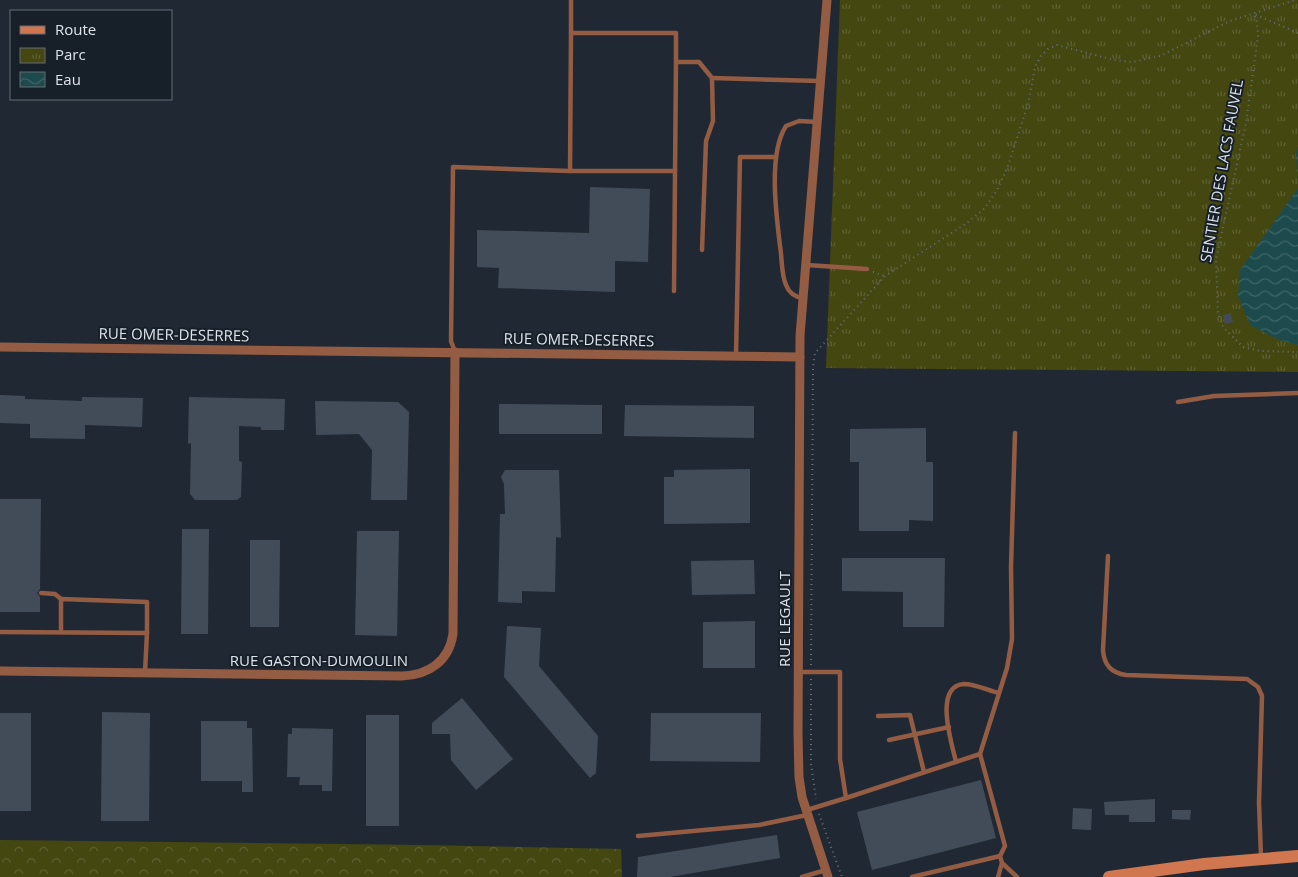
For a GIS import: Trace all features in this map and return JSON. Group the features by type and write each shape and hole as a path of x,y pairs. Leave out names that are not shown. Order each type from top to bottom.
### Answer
{"street":[{"path":"800,357 827,0"},
{"name":"RUE OMER-DESERRES","path":"0,346 800,357"},
{"name":"RUE GASTON-DUMOULIN","path":"0,671 402,676 416,676 425,672 441,660 450,649 454,634 455,352"},
{"name":"RUE LEGAULT","path":"800,357 798,672 800,790 827,874"},
{"path":"1109,877 1178,867 1298,856"}],"lane":[{"path":"570,170 572,0"},
{"path":"571,33 676,33 674,292"},
{"path":"676,62 699,62 712,78 713,121 706,141 702,250"},
{"path":"712,78 820,81"},
{"path":"804,298 798,298 791,293 785,282 776,214 776,157 780,137 786,126 799,121 817,122"},
{"path":"736,356 740,157 776,157"},
{"path":"455,352 451,341 453,167 675,171"},
{"path":"807,265 867,269"},
{"path":"1178,402 1214,396 1298,393"},
{"path":"1015,432 1011,567 1012,639 1007,668 980,754 1005,846 1000,856 1002,863 1017,877"},
{"path":"1108,556 1103,650 1105,661 1110,669 1126,675 1247,679 1260,689 1262,696 1259,803 1261,858"},
{"path":"42,594 55,594 61,599 147,602 146,673"},
{"path":"61,599 61,632"},
{"path":"0,632 147,633"},
{"path":"798,672 840,672 840,759 846,798"},
{"path":"956,762 949,727 947,698 954,689 964,684 999,693"},
{"path":"878,716 910,715 924,772"},
{"path":"889,740 949,727"},
{"path":"638,836 759,825 806,813 980,754"},
{"path":"912,877 1000,856"},
{"path":"998,877 1002,863"},
{"path":"802,877 827,874"}],"path":[{"path":"867,269 885,276 967,223 985,208 997,190 1008,166 1028,104 1035,67 1041,56 1048,49 1057,45 1114,60 1133,62 1160,56 1230,21 1295,0"},
{"name":"SENTIER DES LACS FAUVEL","path":"1298,33 1254,14 1257,22 1258,36 1246,123 1216,259 1218,314 1223,327 1243,347 1260,351 1298,352"},
{"name":"RUE LEGAULT","path":"811,666 813,358 818,349 885,276"},
{"name":"RUE LEGAULT","path":"811,677 810,764 815,794"},
{"path":"821,818 842,877"}],"green space":[{"path":"840,0 1298,0 1298,372 826,368"},
{"path":"0,840 621,849 622,877 0,877"}],"water":[{"path":"1298,145 1298,188 1296,153"},
{"path":"1298,188 1298,345 1279,340 1250,325 1238,296 1240,270"}],"building":[{"path":"590,187 650,189 648,262 615,261 615,292 498,288 499,268 477,267 477,230 589,233"},
{"path":"1231,313 1233,322 1225,324 1223,315"},
{"path":"0,395 25,396 25,399 82,401 82,397 143,398 142,427 85,425 85,439 30,438 30,424 0,423"},
{"path":"189,397 285,399 284,430 261,430 261,427 239,426 239,461 242,462 241,497 237,500 195,500 190,494 191,443 188,444"},
{"path":"315,401 398,402 409,412 407,500 371,500 372,450 359,434 316,435"},
{"path":"499,404 602,405 602,434 499,434"},
{"path":"625,405 754,406 754,438 624,436"},
{"path":"926,428 926,462 933,462 933,521 909,520 909,531 859,531 859,462 850,462 850,429"},
{"path":"750,469 750,523 664,524 664,477 674,477 674,470"},
{"path":"505,470 559,470 561,538 556,537 555,592 522,591 522,603 498,602 500,514 505,514 504,484 501,477"},
{"path":"0,499 41,499 40,589 37,593 40,597 40,612 0,612"},
{"path":"182,529 209,529 208,634 181,634"},
{"path":"357,531 399,531 397,636 355,635"},
{"path":"250,540 280,540 279,627 250,627"},
{"path":"842,558 945,558 944,627 903,627 903,592 842,591"},
{"path":"754,560 755,594 692,595 691,561"},
{"path":"755,621 755,668 703,668 703,622"},
{"path":"507,626 541,628 539,666 598,736 596,773 590,778 504,677"},
{"path":"462,698 513,759 476,790 451,760 450,734 432,734 432,723"},
{"path":"102,712 150,713 149,821 101,821"},
{"path":"0,713 31,713 31,811 0,811"},
{"path":"651,713 761,713 760,762 650,761"},
{"path":"366,715 399,715 399,826 366,826"},
{"path":"201,721 247,721 247,728 252,728 253,792 242,792 242,781 201,781"},
{"path":"292,728 333,729 332,791 322,791 322,785 299,785 300,777 287,777 288,734 292,734"},
{"path":"981,780 996,838 872,870 857,812"},
{"path":"1155,799 1155,822 1129,822 1129,815 1105,815 1104,802"},
{"path":"1073,808 1092,809 1091,830 1072,829"},
{"path":"1172,810 1191,810 1190,820 1172,819"},
{"path":"777,835 780,858 670,877 637,877 638,857"}]}
